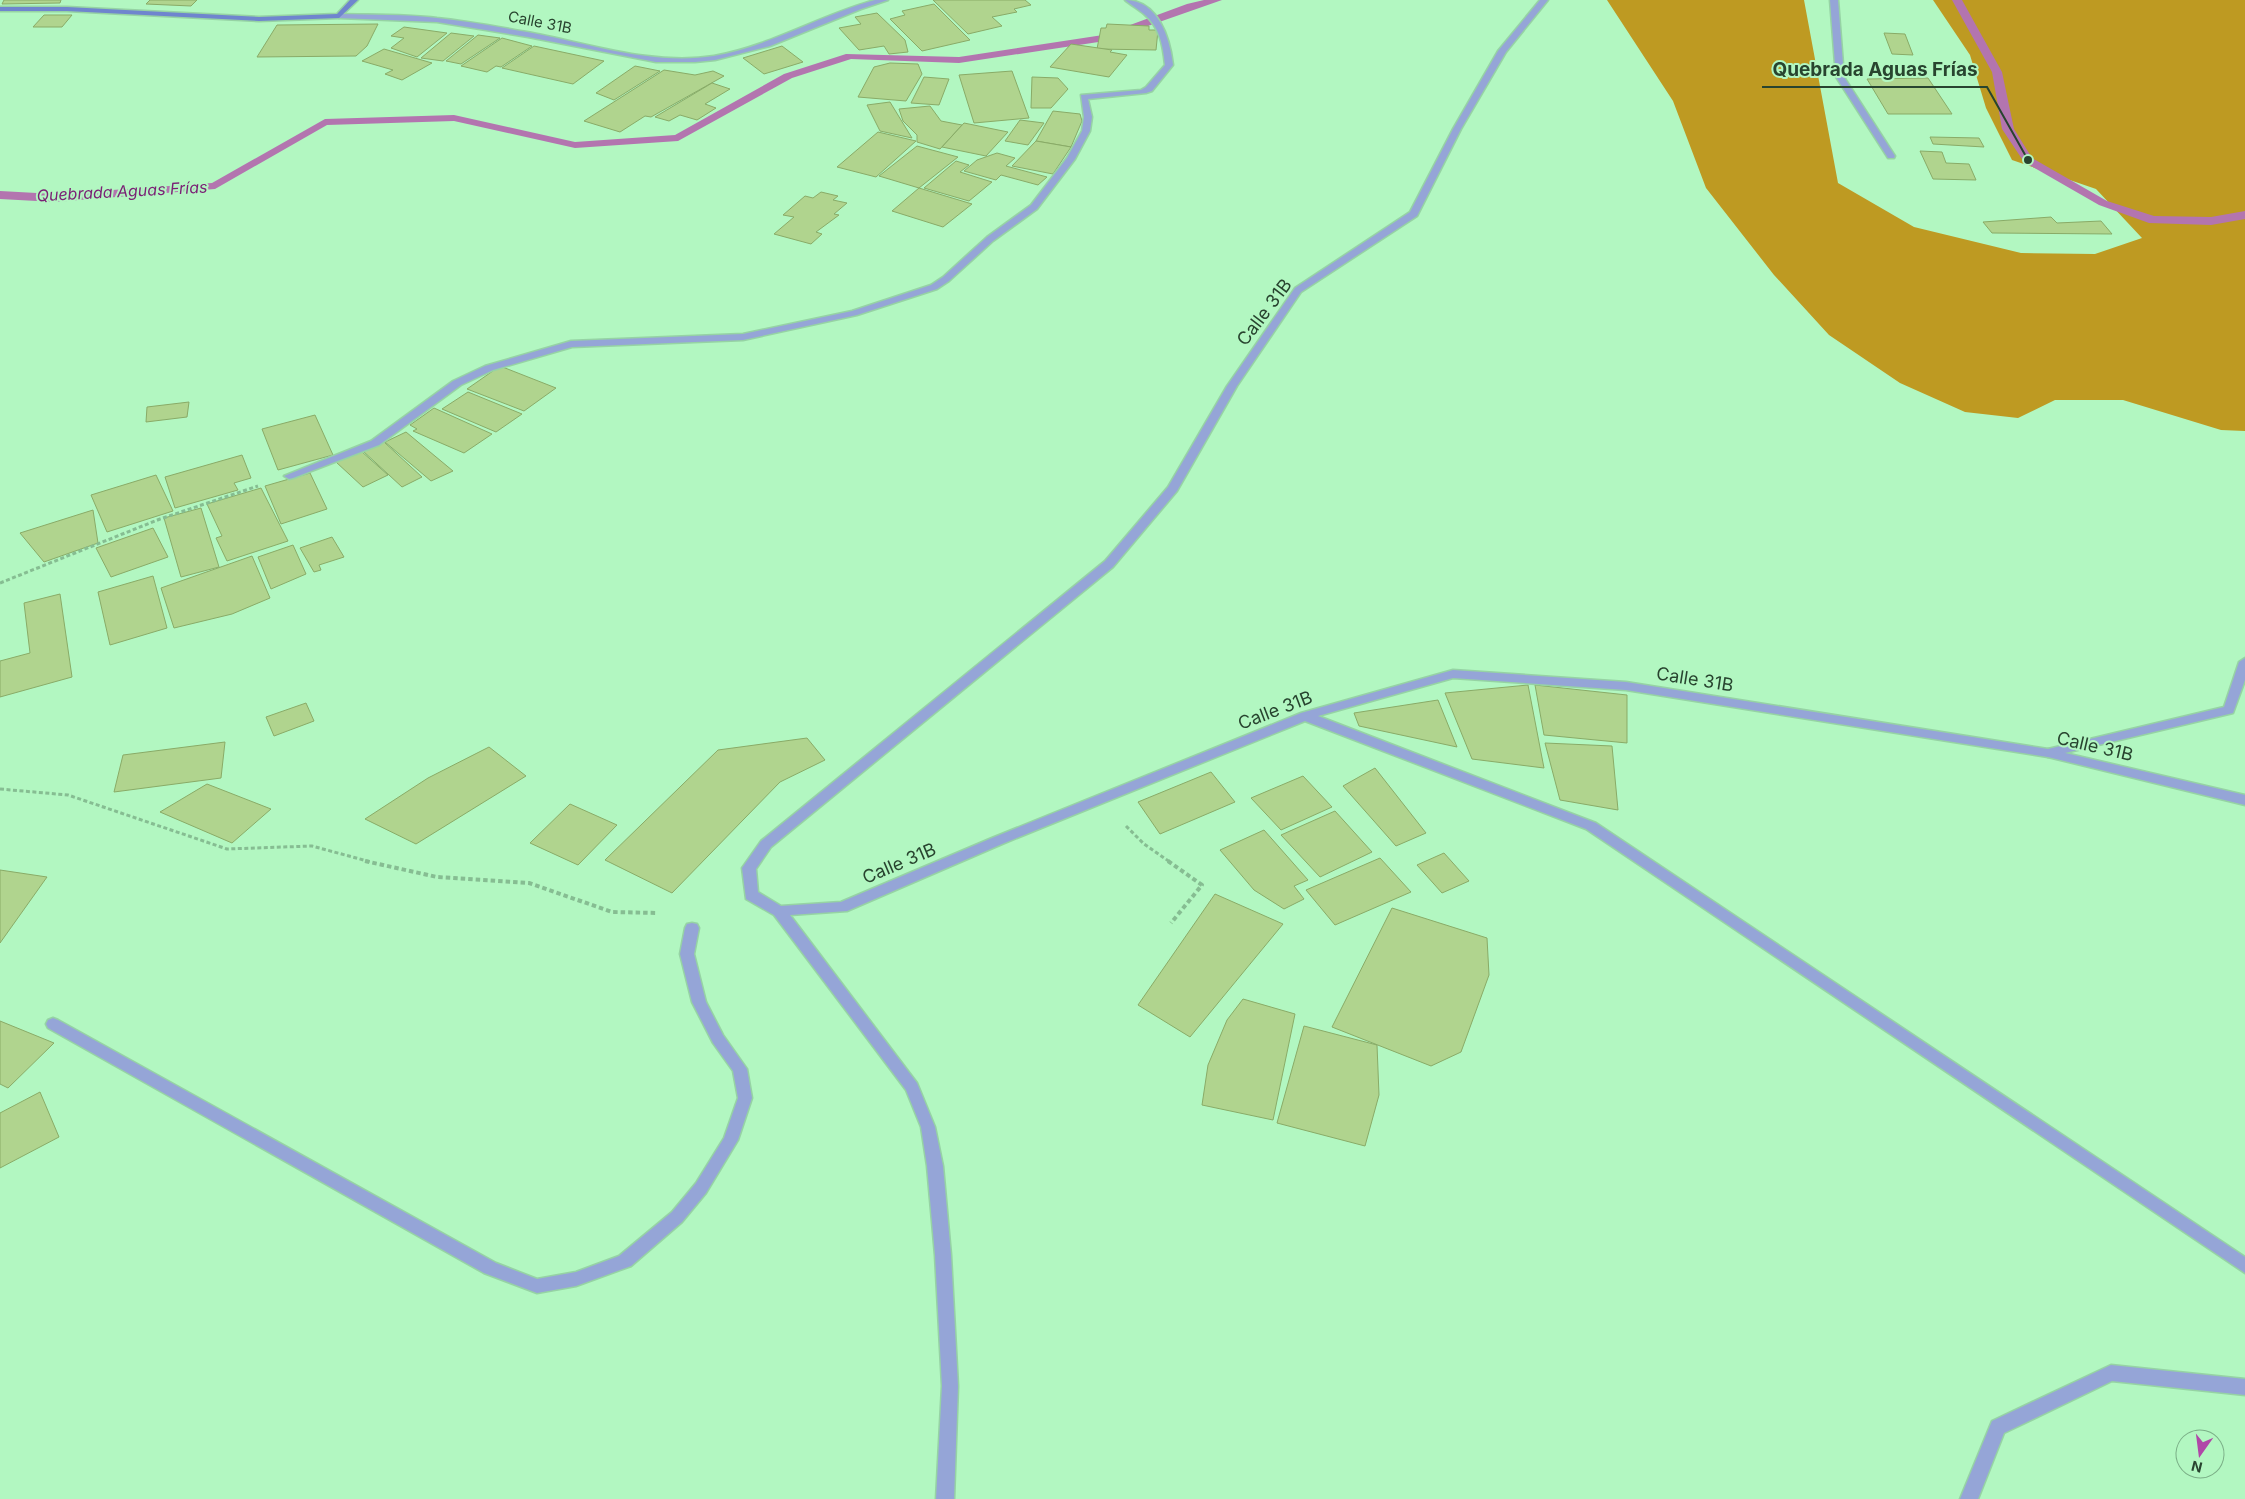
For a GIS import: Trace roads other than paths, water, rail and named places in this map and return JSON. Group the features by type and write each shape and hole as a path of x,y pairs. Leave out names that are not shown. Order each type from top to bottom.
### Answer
{"street":[{"path":"339,16 354,0"},
{"name":"Calle 31B","path":"0,9 67,9 259,19 339,16 437,20 528,35 612,53 656,60 695,60 715,58 767,44 858,7 884,0"},
{"name":"Calle 31B","path":"1544,0 1502,50 1414,214 1298,290 1232,386 1173,488 1110,564 766,844 749,868 752,895 779,911 842,907 1305,716 1453,674 1626,686 2048,753 2245,800"},
{"path":"1834,0 1840,77 1892,156"},
{"path":"289,476 375,443 457,383 489,368 571,344 743,337 854,313 934,287 946,279 960,264 990,239 1034,208 1071,159 1086,131 1088,117 1084,97 1094,94 1136,93 1148,90 1168,64 1167,45 1160,24 1132,1"},
{"path":"2048,753 2229,710 2245,662"},
{"path":"1305,716 1591,826 2245,1266"},
{"path":"779,911 912,1087 928,1126 935,1166 943,1255 950,1386 945,1499"},
{"path":"53,1024 490,1268 538,1286 576,1279 625,1261 677,1218 701,1188 731,1140 745,1098 740,1070 718,1039 699,1002 687,954 692,928"},
{"path":"1969,1499 1998,1427 2111,1373 2245,1387"}],"waterway":[{"name":"Quebrada Aguas Frías","path":"0,195 55,198 215,186 325,122 454,118 575,145 678,138 788,76 850,56 959,60 1105,38 1191,6 1217,0"},
{"name":"Quebrada Aguas Frías","path":"1957,0 1997,72 2008,129 2028,160 2103,203 2153,220 2211,221 2245,215"}],"place":[{"name":"Quebrada Aguas Frías","path":"2028,160"}]}
